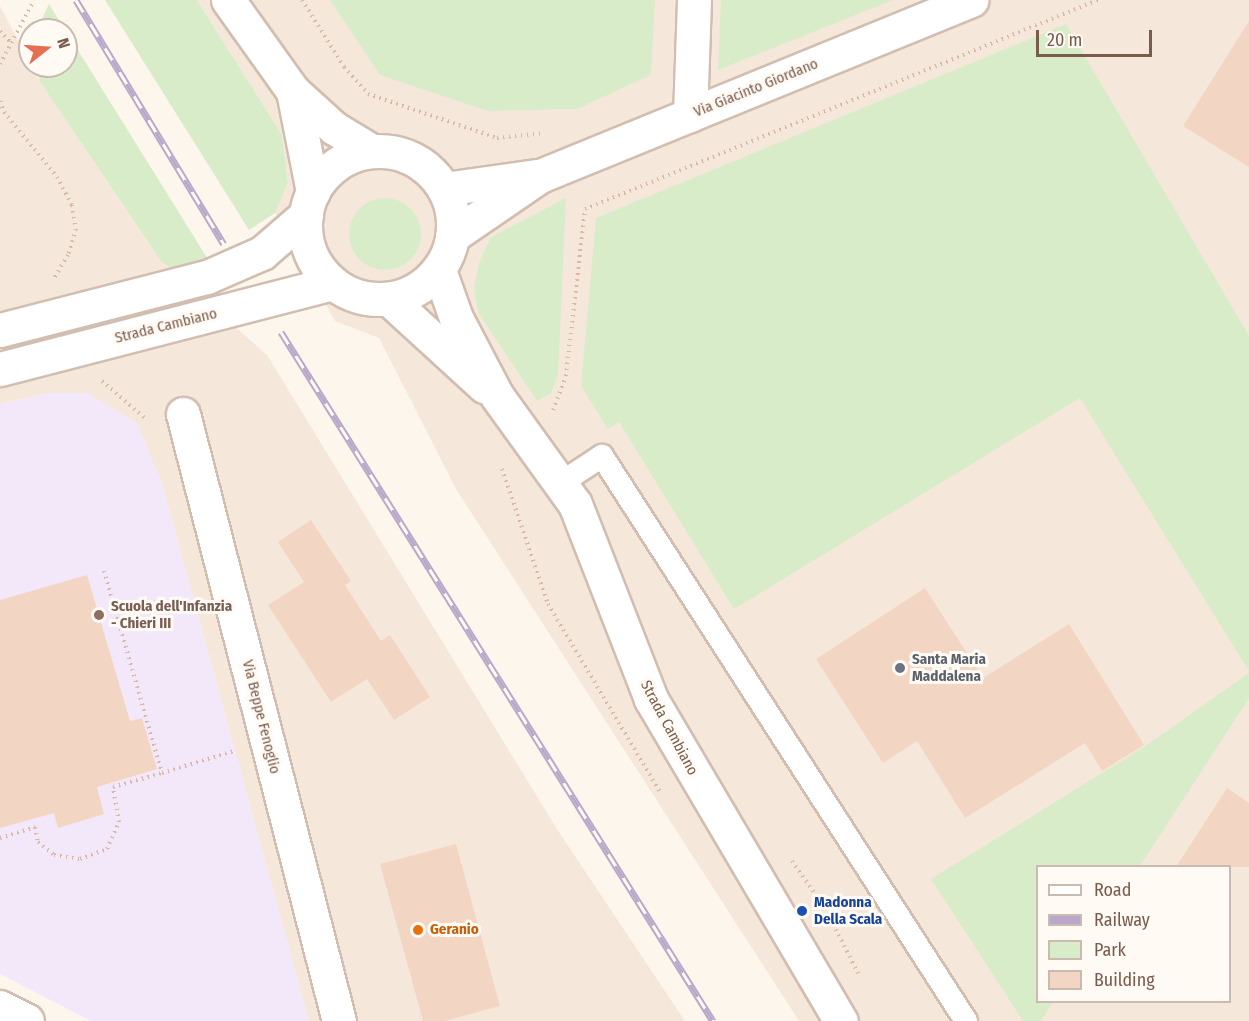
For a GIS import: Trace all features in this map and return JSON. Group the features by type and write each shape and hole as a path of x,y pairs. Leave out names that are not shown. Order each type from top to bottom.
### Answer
{"main road":[{"path":"228,0 293,91 334,128 372,151"},
{"path":"690,115 693,0"},
{"name":"Via Giacinto Giordano","path":"540,176 971,0"},
{"path":"0,330 207,277 262,253 310,203 328,172 348,158 372,151 393,152 414,159 431,172 444,189 453,220 453,236 439,270 425,284 389,299 350,293 332,282 316,263 306,240 310,203 293,91"},
{"path":"444,189 540,176"},
{"path":"453,236 540,176"},
{"name":"Strada Cambiano","path":"439,270 456,318 497,396 575,504 651,699 841,1021"},
{"name":"Strada Cambiano","path":"0,369 332,282"},
{"name":"Strada Cambiano","path":"389,299 433,336 456,363 497,396"},
{"name":"Via Beppe Fenoglio","path":"183,414 339,1021"},
{"path":"0,1007 27,1021"}],"lane":[{"path":"561,483 602,456 966,1021"}],"path":[{"path":"0,64 34,0"},
{"path":"302,0 344,67 368,94 497,138 550,132"},
{"path":"550,415 566,376 585,209 1098,0"},
{"path":"0,31 11,43"},
{"path":"0,101 4,112 57,177 72,205 76,229 68,255 48,285"},
{"path":"92,375 144,415 148,425"},
{"path":"104,571 162,773"},
{"path":"0,838 35,827 38,842 54,855 80,859 107,849 119,822 113,787 246,747"}],"shaded area":[{"path":"197,0 1249,0 1249,1021 799,1021 456,489 379,338 335,321 275,213 288,183 282,135"},
{"path":"0,6 18,40 18,78 38,78 161,261 267,355 557,829 685,1021 309,1021 161,480 50,393 0,404"},
{"name":"Scuola dell'Infanzia - Chieri III","path":"50,393 87,393 137,423 161,480 309,1021 91,1021 0,974 0,404"}],"green space":[{"path":"105,0 197,0 282,135 288,183 275,213 249,230"},
{"path":"330,0 655,0 651,75 577,109 488,111 380,75"},
{"path":"721,0 893,0 718,70"},
{"path":"49,4 58,18 43,18"},
{"path":"1066,24 1249,336 1249,671 1080,398 734,609 619,422 608,429 581,386 596,218"},
{"path":"78,50 209,261 173,271 161,261 39,78 78,78"},
{"path":"385,198 399,201 411,208 418,220 421,234 418,248 411,260 399,267 385,270 371,267 359,260 352,248 349,234 352,220 359,208 371,201"},
{"path":"566,198 558,376 551,393 537,401 478,312 474,290 479,263 491,237"},
{"path":"1249,673 1249,698 1141,865 1036,865 1036,1003 1052,1003 1041,1021 1023,1021 931,879 1144,747"}],"building":[{"path":"1249,21 1249,167 1183,126"},
{"path":"311,520 351,581 345,585 381,641 390,635 430,697 394,720 367,679 331,702 268,605 304,582 278,542"},
{"path":"87,575 130,721 142,718 157,769 97,787 104,814 58,828 54,813 0,828 0,600"},
{"path":"925,588 983,678 1069,624 1144,745 1102,771 1085,743 965,818 917,741 883,763 816,659"},
{"path":"1227,788 1249,803 1249,867 1177,865"},
{"path":"456,844 500,1006 445,1021 423,1021 380,864"}],"railway":[{"path":"76,0 224,244"},
{"path":"281,332 713,1021"}],"place":[{"name":"Scuola dell'Infanzia - Chieri III","path":"99,615"},
{"name":"Santa Maria Maddalena","path":"900,668"},
{"name":"Madonna Della Scala","path":"802,911"},
{"name":"Geranio","path":"418,930"}]}
